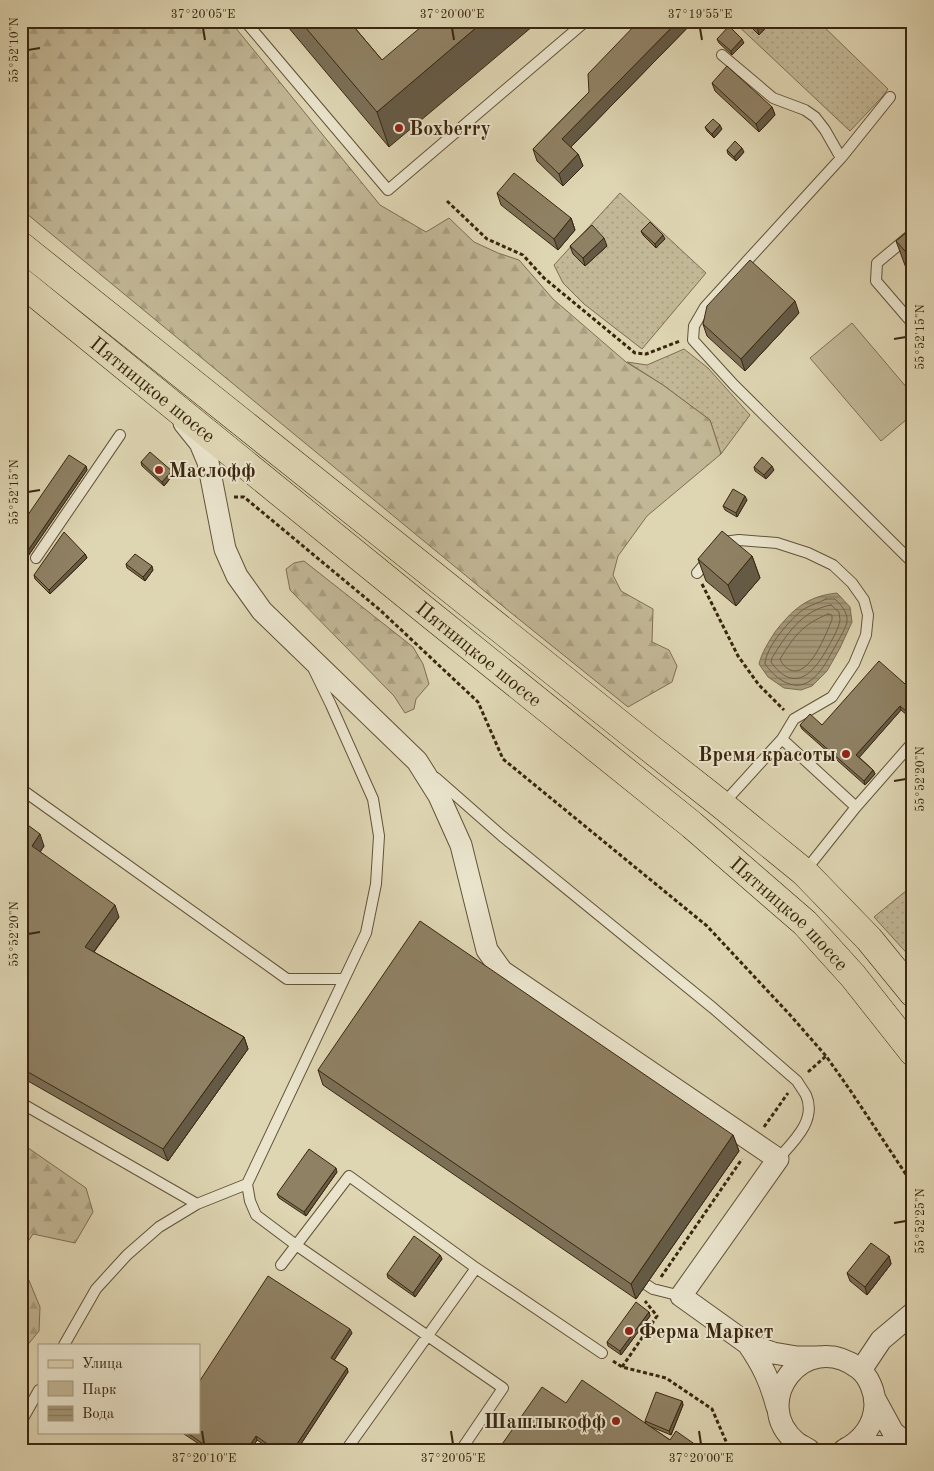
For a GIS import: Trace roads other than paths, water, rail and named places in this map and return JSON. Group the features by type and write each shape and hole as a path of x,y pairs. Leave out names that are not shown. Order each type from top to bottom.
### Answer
{"main road":[{"name":"Пятницкое шоссе","path":"21,246 804,872 869,938 913,993"},
{"name":"Пятницкое шоссе","path":"21,282 692,825 806,923 853,976 913,1052"}],"street":[{"path":"137,375 187,426 200,443 208,462 225,549 237,576 262,611 417,761 439,796 461,845 487,950 502,971 778,1158 681,1296 748,1344 797,1357 834,1356 849,1361 861,1370 871,1384 875,1399 893,1432 912,1447"},
{"path":"861,1370 882,1340 913,1313"},
{"path":"748,1344 763,1366 785,1430 796,1442 809,1450"},
{"path":"779,1415 778,1399 783,1383 798,1366 819,1357"},
{"path":"846,1449 857,1443 868,1431 874,1416 875,1399"},
{"path":"846,1449 867,1446 912,1447"}],"lane":[{"path":"245,21 388,190 586,21"},
{"path":"722,55 773,98 805,110 815,117 841,158"},
{"path":"890,97 841,158 705,307 694,326 693,340 734,385 913,563"},
{"path":"913,233 877,263 876,280 913,324"},
{"path":"36,558 120,435"},
{"path":"697,573 723,542 739,540 776,544 808,553 833,565 852,583 864,600 868,616 866,635 854,664 832,697 794,719 782,739 722,805"},
{"path":"307,656 373,799 380,836 376,884 366,933 246,1184 256,1215 296,1245 502,1388 461,1450"},
{"path":"782,739 856,807"},
{"path":"804,872 856,807 913,742"},
{"path":"417,761 502,836 714,1008 797,1081 806,1094 809,1105 808,1117 800,1134 778,1158"},
{"path":"21,789 287,979 344,979"},
{"path":"21,1103 197,1204"},
{"path":"281,1265 349,1176 476,1268 602,1353"},
{"path":"65,1344 96,1289 127,1255 159,1227 197,1204 246,1184"},
{"path":"346,1450 476,1268"},
{"path":"630,1274 653,1289 681,1296"},
{"path":"21,1422 38,1392"}],"water":[{"path":"837,593 850,607 852,622 840,648 827,671 812,686 801,690 784,688 768,677 759,664 762,655 781,624 801,605 817,597"}],"place":[{"name":"Boxberry","path":"399,128"},
{"name":"Маслофф","path":"159,470"},
{"name":"Время красоты","path":"846,754"},
{"name":"Ферма Маркет","path":"629,1331"},
{"name":"Шашлыкофф","path":"616,1421"}]}
